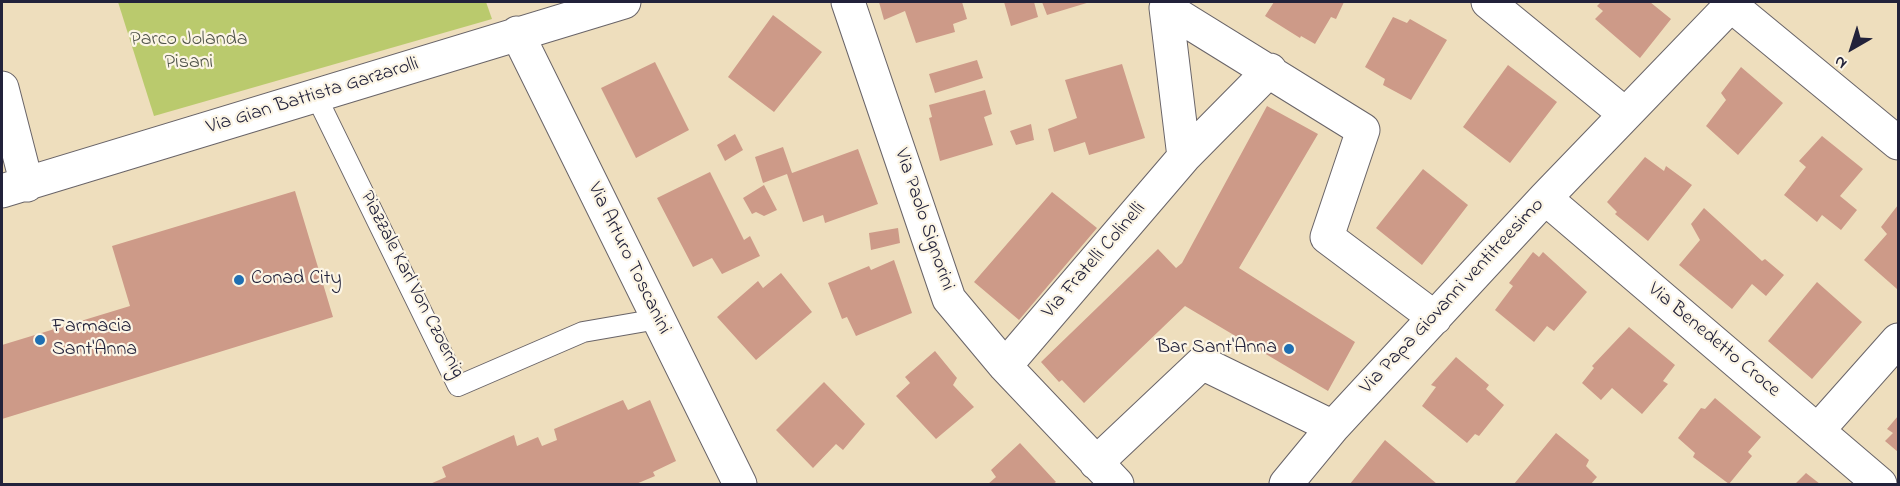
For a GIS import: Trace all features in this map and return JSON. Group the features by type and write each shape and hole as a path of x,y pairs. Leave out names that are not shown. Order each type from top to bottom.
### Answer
{"street":[{"name":"Via Gian Battista Garzarolli","path":"14,188 624,2"},
{"name":"Via Paolo Signorini","path":"848,2 949,299 1005,366 1107,474 1202,363 1333,427"},
{"path":"1488,2 1625,114"},
{"path":"1729,3 1896,140"},
{"name":"Via Papa Giovanni ventitreesimo","path":"1288,484 1333,427 1729,3"},
{"path":"1184,157 1166,8 1270,70 1363,130 1327,237 1435,318"},
{"name":"Via Arturo Toscanini","path":"517,33 740,484"},
{"name":"Via Fratelli Colinelli","path":"1005,366 1184,157 1270,70"},
{"path":"2,88 14,188"},
{"name":"Via Benedetto Croce","path":"1545,198 1880,484"},
{"path":"1818,430 1899,340"}],"lane":[{"name":"Piazzale Karl Von Czoernig","path":"316,96 458,386 583,332 658,319"}],"green space":[{"name":"Parco Jolanda Pisani","path":"118,2 486,2 492,19 154,116"}],"building":[{"path":"879,2 962,2 967,19 953,24 955,32 916,43 905,11 884,20"},
{"path":"1004,2 1034,2 1038,17 1011,26"},
{"path":"1042,2 1090,2 1047,15"},
{"path":"1274,2 1344,2 1336,19 1331,17 1315,44 1301,36 1300,38 1265,16"},
{"path":"1601,2 1650,2 1671,19 1640,58 1595,19 1603,11 1597,6"},
{"path":"773,15 822,52 774,112 728,77"},
{"path":"1393,17 1407,23 1410,19 1447,40 1411,100 1383,85 1385,79 1365,67"},
{"path":"977,60 983,78 935,93 929,74"},
{"path":"655,62 689,130 636,158 601,88"},
{"path":"1122,64 1145,138 1089,155 1085,142 1054,152 1048,129 1077,118 1065,80"},
{"path":"1508,65 1557,102 1510,163 1463,127"},
{"path":"1741,67 1783,103 1738,155 1706,126 1726,100 1721,93"},
{"path":"985,90 992,114 984,117 993,145 940,161 929,118 932,117 929,105"},
{"path":"1267,106 1318,134 1239,268 1355,342 1328,391 1185,306 1084,403 1062,380 1059,382 1041,362 1158,249 1176,268 1182,263"},
{"path":"1031,124 1034,140 1016,145 1010,131"},
{"path":"735,134 743,150 725,161 717,145"},
{"path":"1822,136 1863,169 1840,196 1857,210 1841,230 1822,215 1817,222 1784,195 1806,167 1799,161"},
{"path":"783,147 792,173 858,149 878,204 825,223 823,215 803,222 787,174 763,183 755,157"},
{"path":"1645,157 1664,171 1666,166 1692,185 1648,241 1615,214 1617,212 1607,202"},
{"path":"1423,169 1468,205 1422,265 1376,228"},
{"path":"710,172 744,240 750,236 760,256 722,274 712,258 693,267 657,198"},
{"path":"764,185 777,210 764,216 756,212 752,214 743,198"},
{"path":"295,191 333,317 2,419 2,345 130,306 112,246"},
{"path":"1052,192 1097,228 1019,320 974,282"},
{"path":"1898,205 1897,289 1864,260 1887,234 1881,227"},
{"path":"1704,208 1762,261 1765,259 1784,275 1766,296 1752,284 1732,309 1679,265 1700,240 1691,224"},
{"path":"898,228 900,243 871,250 869,233"},
{"path":"1533,252 1539,257 1543,252 1587,292 1554,331 1547,326 1534,342 1495,310 1513,286 1509,283"},
{"path":"894,260 912,313 856,336 847,317 842,319 828,283 869,266 871,270"},
{"path":"781,273 812,312 756,360 717,317 758,281 763,288"},
{"path":"1817,282 1862,322 1812,379 1768,341"},
{"path":"1629,327 1675,365 1663,381 1668,384 1642,414 1612,388 1601,400 1582,383 1594,368 1592,366"},
{"path":"935,351 957,378 953,385 974,407 936,439 896,396 910,383 905,377"},
{"path":"1456,357 1489,385 1486,389 1504,405 1479,436 1475,434 1467,443 1422,406 1436,387 1431,385"},
{"path":"824,382 865,424 843,450 836,444 813,468 776,430"},
{"path":"1715,398 1761,437 1748,452 1752,456 1729,484 1693,457 1695,453 1678,438 1701,408 1705,409"},
{"path":"623,400 628,410 650,400 676,461 653,472 655,476 636,484 430,484 446,477 442,467 514,435 517,446 538,437 542,446 557,440 554,429"},
{"path":"1898,416 1898,452 1885,441 1893,433 1887,429"},
{"path":"1556,433 1589,460 1586,466 1597,477 1591,484 1514,484"},
{"path":"1385,440 1437,484 1350,484"},
{"path":"1020,443 1056,482 1053,484 988,484 996,477 991,470"},
{"path":"1806,473 1820,484 1795,484"}],"place":[{"name":"Conad City","path":"239,280"},
{"name":"Farmacia Sant'Anna","path":"40,340"},
{"name":"Bar Sant'Anna","path":"1289,349"}]}
